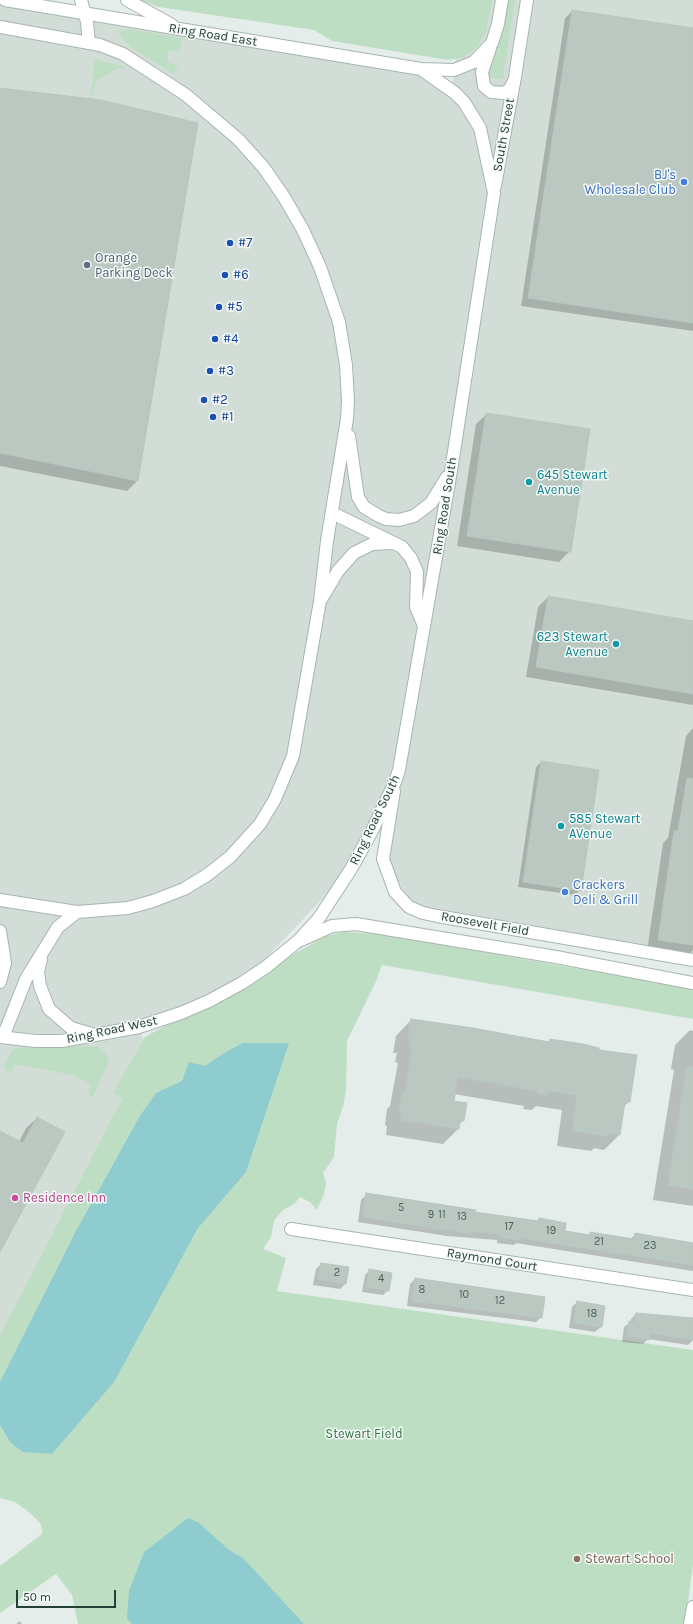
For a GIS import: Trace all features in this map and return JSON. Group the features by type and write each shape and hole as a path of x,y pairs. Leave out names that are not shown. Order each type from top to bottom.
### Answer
{"street":[{"name":"Ring Road East","path":"5,0 421,69"},
{"path":"81,0 85,14 88,43"},
{"path":"127,0 182,30"},
{"name":"South Street","path":"502,0 498,24 482,72 482,77 484,86 492,92 504,93 510,89 515,77"},
{"name":"South Street","path":"494,193 515,77 526,0"},
{"path":"0,27 88,43 112,49 134,60 199,104 238,139 264,168 284,197 312,248 333,303 346,365 347,419 356,492 361,502 373,514 392,520 399,520 414,516 430,503 450,471"},
{"name":"South Street","path":"421,69 454,70 474,62 492,43"},
{"name":"Ring Road South","path":"298,941 319,918 351,869 372,831 399,770 450,471 494,193 480,128 464,102 455,93 421,69"},
{"path":"0,900 77,912 128,908 152,901 184,889 207,875 230,857 260,824 275,799 293,756 320,601 347,419"},
{"path":"332,513 402,548 411,558 416,572 416,607 424,626"},
{"path":"320,601 338,572 354,553 372,544 393,543"},
{"name":"Roosevelt Field","path":"395,782 393,807 383,859 395,892 409,907 423,913 437,916 693,960"},
{"path":"1,1037 26,978 43,950 58,927 77,912"},
{"name":"Roosevelt Field","path":"298,941 332,926 356,924 556,957 693,983"},
{"path":"0,931 5,964 0,982"},
{"name":"Ring Road West","path":"1,1037 35,1041 62,1041 140,1026 181,1013 209,1001 266,967 298,941"},
{"path":"43,950 38,972 40,986 49,1009 71,1028 95,1035"},
{"name":"Raymond Court","path":"291,1229 693,1290"},
{"path":"690,1624 693,1607"}],"shaded area":[{"path":"0,0 421,69 451,92 464,0 693,0 693,958 421,908 407,898 389,863 388,840 394,791 351,869 242,983 140,1026 148,1065 123,1099 0,1335"}],"green space":[{"path":"139,0 492,0 486,32 476,48 464,57 448,60 332,41 314,30 159,7"},
{"path":"501,0 515,0 503,79 488,78"},
{"path":"129,29 182,38 180,51 169,50 167,62 178,65 173,74 132,48 118,32"},
{"path":"95,59 125,67 114,70 97,81 90,101"},
{"name":"Stewart Field","path":"343,932 381,934 693,989 693,1019 382,965 377,979 347,1041 346,1090 343,1107 337,1124 334,1157 323,1173 326,1183 324,1194 317,1210 310,1202 300,1197 294,1204 283,1210 274,1221 271,1237 263,1249 286,1258 277,1291 693,1350 693,1564 685,1624 78,1624 72,1595 56,1574 0,1613 0,1566 42,1534 41,1524 29,1512 15,1502 0,1498 0,1335 122,1099 113,1093 145,1037 326,936"},
{"path":"97,1046 104,1051 109,1061 94,1095 91,1097 88,1092 91,1084 73,1075 15,1064 12,1071 7,1072 4,1065 12,1050 18,1048"}],"water":[{"path":"243,1043 289,1043 246,1172 198,1228 114,1382 52,1454 23,1452 10,1442 0,1425 0,1382 76,1231 140,1116 156,1093 182,1081 189,1062 205,1066 224,1053"},
{"path":"188,1518 199,1523 229,1550 244,1559 304,1624 132,1624 127,1618 129,1591 144,1552"}],"building":[{"path":"572,10 693,28 693,323 528,298"},
{"name":"Orange Parking Deck","path":"0,88 101,100 198,123 138,481 0,453"},
{"name":"645 Stewart Avenue","path":"486,413 590,429 571,552 467,536"},
{"name":"623 Stewart Avenue","path":"548,596 693,621 693,694 536,667"},
{"name":"585 Stewart AVenue","path":"541,761 599,770 581,891 523,882"},
{"path":"687,778 693,779 693,945 658,940 674,831 678,831"},
{"path":"411,1019 473,1028 549,1042 550,1039 583,1044 599,1048 599,1050 637,1055 630,1102 625,1102 620,1135 608,1133 607,1136 572,1131 577,1095 549,1091 548,1095 538,1094 538,1091 458,1077 454,1101 467,1103 464,1121 460,1120 459,1129 401,1120 402,1111 399,1110 402,1093 405,1094 412,1048 410,1047 411,1038 408,1038"},
{"path":"687,1067 693,1067 693,1189 668,1185"},
{"name":"Residence Inn","path":"37,1117 65,1132 0,1252 0,1131 23,1143"},
{"path":"366,1193 476,1210 475,1212 538,1221 539,1218 566,1223 565,1231 590,1235 590,1232 634,1239 635,1233 693,1243 693,1265 520,1238 520,1240 501,1238 502,1235 472,1231 472,1234 363,1217"},
{"path":"321,1263 349,1267 346,1284 318,1280"},
{"path":"369,1269 392,1273 389,1291 367,1287"},
{"path":"415,1278 545,1297 542,1318 411,1301"},
{"path":"577,1301 605,1306 602,1327 573,1323"},
{"path":"636,1313 693,1318 693,1340 650,1333 649,1340 627,1337 629,1321 635,1322"}],"place":[{"name":"BJ's Wholesale Club","path":"684,182"},
{"name":"#7","path":"230,243"},
{"name":"Orange Parking Deck","path":"87,265"},
{"name":"#6","path":"225,275"},
{"name":"#5","path":"219,307"},
{"name":"#4","path":"215,339"},
{"name":"#3","path":"210,371"},
{"name":"#2","path":"204,400"},
{"name":"#1","path":"213,417"},
{"name":"645 Stewart Avenue","path":"529,482"},
{"name":"623 Stewart Avenue","path":"616,644"},
{"name":"585 Stewart AVenue","path":"561,826"},
{"name":"Crackers Deli & Grill","path":"565,892"},
{"name":"Residence Inn","path":"15,1198"},
{"name":"Stewart School","path":"577,1559"}]}
